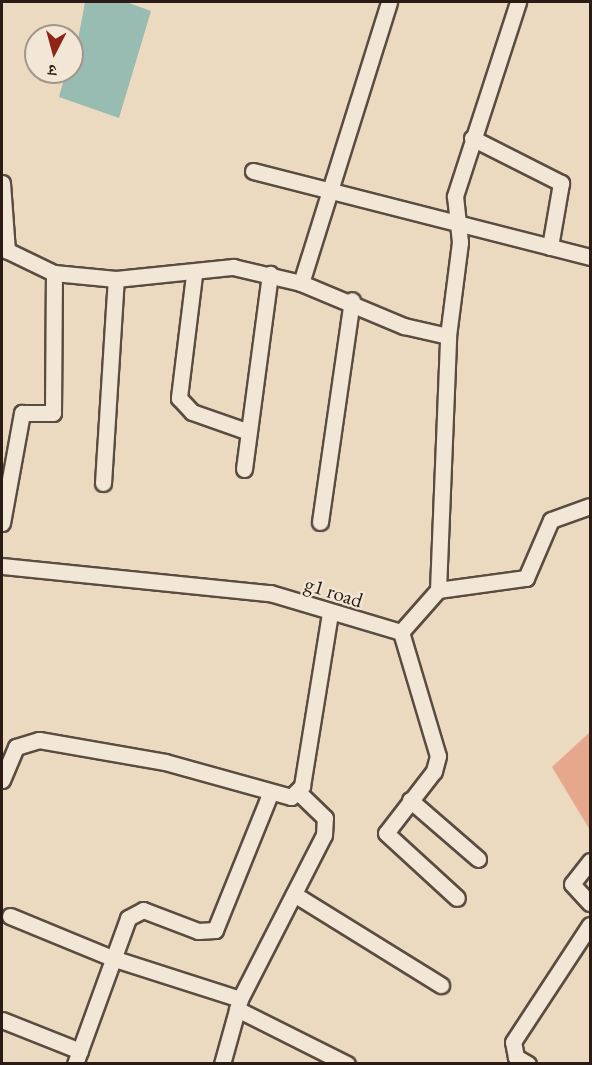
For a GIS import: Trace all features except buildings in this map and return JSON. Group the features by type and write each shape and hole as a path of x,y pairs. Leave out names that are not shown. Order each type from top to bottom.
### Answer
{"street":[{"path":"300,283 389,2"},
{"path":"457,898 387,839 387,827 434,771 438,756 401,632 438,590 448,336 458,275 455,196 518,2"},
{"path":"472,138 561,183 550,247"},
{"path":"253,171 328,192 591,256"},
{"path":"2,183 4,249 54,273 116,279 194,275 234,267 300,283 352,300 381,317 448,336"},
{"path":"2,524 22,412 53,412 54,273"},
{"path":"244,469 270,274"},
{"path":"194,275 179,398 192,411 249,432"},
{"path":"103,483 116,279"},
{"path":"320,522 352,300"},
{"path":"438,590 526,578 551,520 591,506"},
{"name":"g1 road","path":"2,567 238,588 401,632"},
{"path":"299,793 330,614"},
{"path":"2,780 16,747 39,740 165,762 270,794 299,793"},
{"path":"222,1064 239,1004 327,825 299,793"},
{"path":"2,1020 78,1057 112,958 135,910 152,911 203,933 215,930 270,794"},
{"path":"410,800 478,859"},
{"path":"591,861 572,884 591,903"},
{"path":"294,894 441,985"},
{"path":"10,916 112,958 239,1004 347,1064"},
{"path":"528,1064 516,1057 513,1042 591,925"}],"water":[{"path":"85,2 126,2 151,11 119,118 59,97 63,84 84,84 84,24 81,24"}]}
